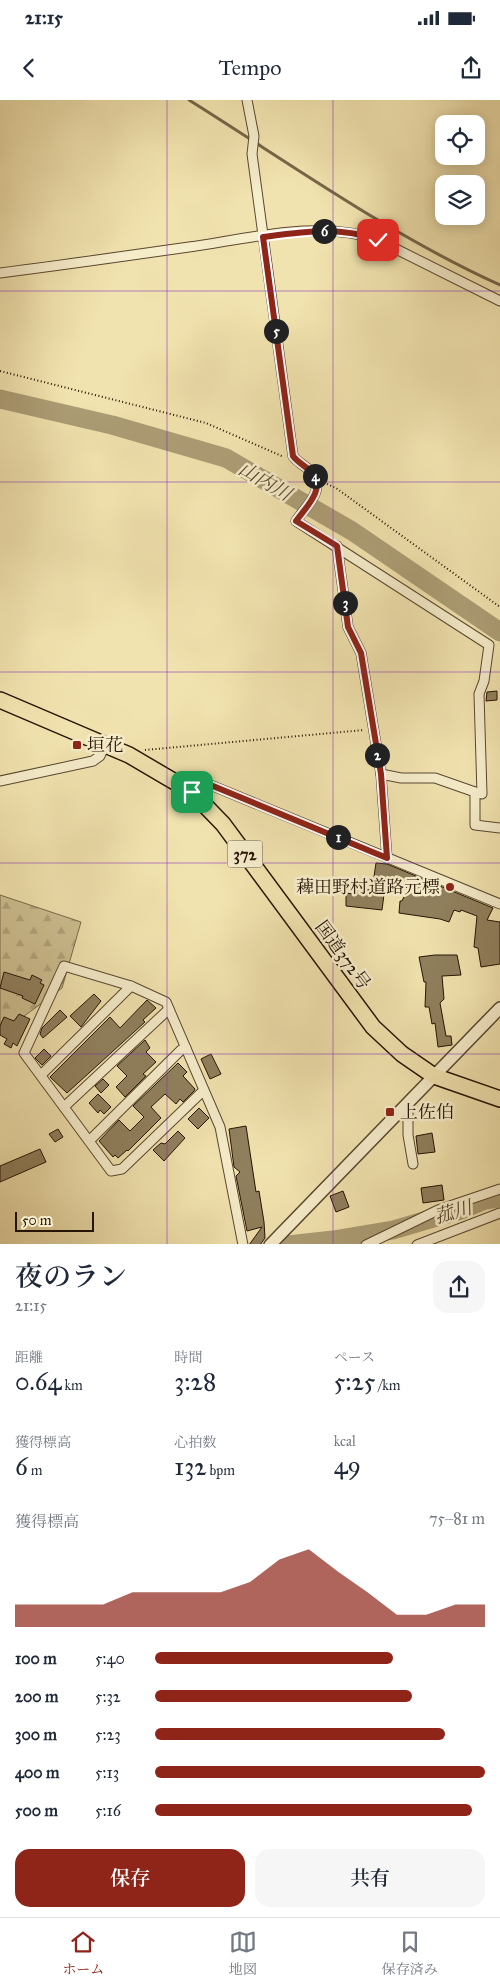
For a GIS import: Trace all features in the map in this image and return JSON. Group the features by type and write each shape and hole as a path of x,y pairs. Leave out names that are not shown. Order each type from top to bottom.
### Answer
{"highway":[{"name":"国道372号","path":"0,700 129,755 161,772 192,792 223,824 373,1027 402,1054 434,1076 500,1099"}],"street":[{"path":"247,100 254,136 252,154 293,456 311,471 317,480 317,492 296,521 489,645 484,680 479,694 482,794 434,778 421,776 401,778 381,774"},
{"path":"0,274 263,237 341,230 361,234 500,301"},
{"path":"337,546 348,627 361,653 372,729 381,774 387,858"},
{"path":"0,782 93,761 100,756 105,745"},
{"path":"192,792 213,786 500,904"},
{"path":"475,792 475,825 500,828"},
{"path":"204,1090 122,1170 111,1171 24,1053 64,966 131,986 166,1002 220,1127 244,1244"},
{"path":"41,1075 131,986"},
{"path":"270,1244 500,1008"},
{"path":"64,1107 169,1009"},
{"path":"89,1141 181,1050 186,1048"},
{"path":"408,1103 408,1135 414,1164"},
{"path":"366,1244 392,1230 438,1210 500,1189"},
{"path":"417,1244 500,1213"}],"path":[{"path":"0,371 172,413 206,423 286,458 293,456"},
{"path":"317,480 336,488 500,607"},
{"path":"129,755 143,750 187,745 372,729"}],"green space":[{"path":"0,895 81,922 62,988 0,1034"}],"building":[{"path":"497,691 497,700 486,701 487,692"},
{"path":"376,863 387,864 493,908 487,920 500,922 500,964 481,967 478,948 474,947 477,916 461,910 460,912 454,910 449,922 399,913 400,901 402,901 408,888 386,879 382,910 346,906 346,893 353,894 353,889 372,890"},
{"path":"457,955 461,975 442,976 444,999 440,1003 446,1036 451,1036 452,1045 438,1047 435,1023 432,1024 429,1007 425,1007 426,982 424,982 419,957"},
{"path":"4,972 30,980 32,975 42,980 40,983 44,985 35,1004 22,998 23,996 0,988"},
{"path":"94,994 101,1001 81,1027 70,1016"},
{"path":"147,1000 156,1008 143,1020 145,1022 67,1093 50,1077 110,1017 120,1028"},
{"path":"60,1010 67,1017 43,1038 40,1034 42,1028"},
{"path":"19,1014 30,1019 17,1046 13,1043 11,1048 4,1044 7,1039 0,1035 0,1026 4,1017 14,1021"},
{"path":"145,1040 150,1048 146,1052 156,1062 143,1074 146,1076 125,1097 116,1087 127,1076 117,1066"},
{"path":"44,1049 51,1056 42,1065 35,1058"},
{"path":"211,1054 221,1074 210,1079 201,1059"},
{"path":"178,1063 187,1072 183,1076 195,1089 194,1091 183,1102 180,1099 176,1104 165,1094 151,1107 161,1118 128,1151 118,1158 115,1155 113,1157 99,1141 119,1120 130,1131 144,1117 133,1106"},
{"path":"103,1079 109,1085 101,1093 95,1086"},
{"path":"98,1094 111,1107 104,1114 100,1110 98,1113 89,1103"},
{"path":"199,1108 209,1118 198,1129 188,1119"},
{"path":"246,1126 256,1192 259,1191 264,1222 265,1238 261,1244 250,1244 262,1227 247,1231 236,1176 240,1172 234,1167 229,1129"},
{"path":"58,1129 63,1137 55,1142 49,1134"},
{"path":"178,1131 185,1138 164,1161 153,1150 161,1143 165,1144"},
{"path":"432,1133 435,1152 418,1154 416,1136"},
{"path":"40,1149 46,1162 0,1182 0,1166"},
{"path":"442,1185 444,1200 423,1203 421,1188"},
{"path":"343,1191 349,1207 336,1212 330,1196"}],"waterway":[{"path":"189,100 380,221 419,244 500,285"},
{"name":"山内川","path":"0,399 112,425 226,458 352,531 500,632"},
{"name":"菰川","path":"297,1244 393,1230 461,1210 485,1200 500,1198"}],"place":[{"name":"垣花","path":"77,745"},
{"name":"薭田野村道路元標","path":"450,887"},
{"name":"上佐伯","path":"390,1112"}],"route":[{"path":"192,792 213,786 387,858 381,774 372,729 361,653 348,627 337,546 296,521 317,492 317,480 311,471 297,462 293,456 263,237 297,232 341,230 378,240"}]}
